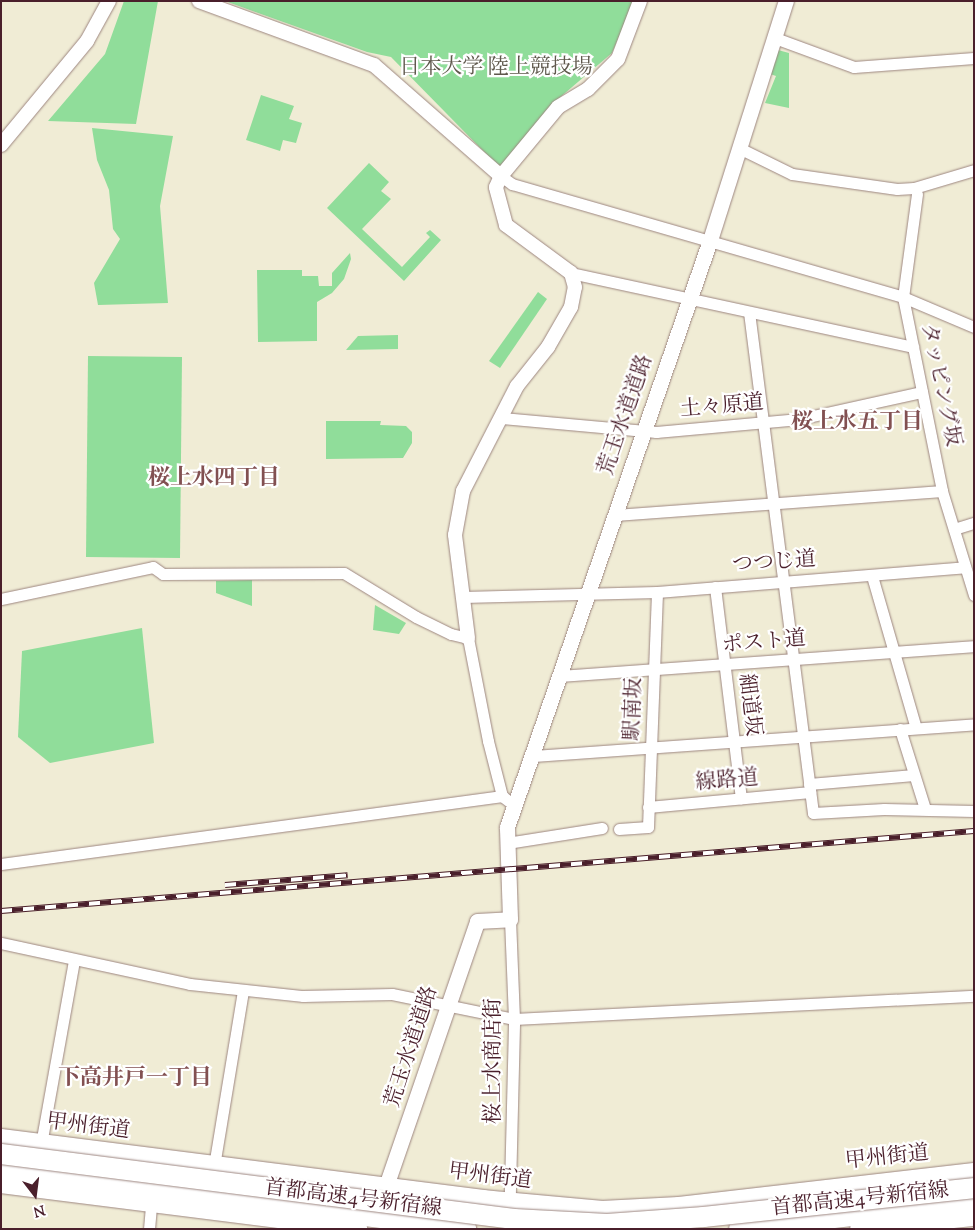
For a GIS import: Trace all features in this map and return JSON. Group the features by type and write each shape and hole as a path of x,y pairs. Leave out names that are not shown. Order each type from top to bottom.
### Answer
{"highway":[{"name":"甲州街道","path":"1,1138 386,1186 483,1200 545,1207 602,1210 679,1206 974,1172"},
{"name":"首都高速4号新宿線","path":"1,1154 514,1219 607,1224 696,1218 974,1188"},
{"name":"首都高速4号新宿線","path":"1,1170 466,1229"},
{"path":"1,1184 358,1229"},
{"path":"480,1229 483,1200"},
{"name":"首都高速4号新宿線","path":"740,1229 974,1202"},
{"path":"544,1229 545,1207"},
{"path":"859,1229 974,1217"}],"main road":[{"name":"荒玉水道道路","path":"386,1186 477,921 510,919 507,842 508,800 532,756 585,596 615,515 688,298 710,240 786,1"}],"street":[{"path":"1,145 87,41 109,1"},
{"path":"199,1 374,65 512,184 903,297 974,327"},
{"path":"640,1 618,60 588,90 558,107 501,176 496,187 497,197 506,225 570,273 913,347"},
{"path":"775,38 854,67 974,58"},
{"path":"739,148 792,174 897,189 914,188 974,170"},
{"name":"タッピング坂","path":"917,194 903,297 942,491 973,587"},
{"path":"1,864 508,800 488,741 468,638 456,542 458,514 470,476 502,418 516,386 548,347 571,307 575,287 570,273"},
{"path":"749,312 813,813 925,809 974,811"},
{"name":"土々原道","path":"502,418 643,428 656,432 798,418 922,392"},
{"path":"615,515 942,491"},
{"path":"954,529 974,523"},
{"path":"1,599 153,567 163,574 344,573 416,616 452,634 468,638"},
{"name":"つつじ道","path":"463,596 585,596 657,592 965,567"},
{"path":"872,576 916,728"},
{"name":"細道坂","path":"715,587 741,798"},
{"name":"駅南坂","path":"619,829 648,827 657,592"},
{"name":"ポスト道","path":"558,676 654,671 974,646"},
{"path":"532,756 735,743 802,736 974,724"},
{"path":"900,729 925,809"},
{"name":"線路道","path":"648,807 741,798 914,775"},
{"path":"507,842 602,828"},
{"name":"桜上水商店街","path":"509,1229 514,1019 510,919"},
{"path":"1,943 190,984 303,996 392,994 514,1019 974,996"},
{"path":"41,1144 74,960"},
{"path":"214,1166 243,990"},
{"path":"149,1229 150,1204"}],"green space":[{"path":"124,1 158,1 136,124 48,121 105,54"},
{"name":"日本大学 陸上競技場","path":"225,1 634,2 612,53 551,105 500,168 391,57 367,52"},
{"path":"778,50 789,53 789,108 765,103 776,76 770,74"},
{"path":"261,95 294,106 289,119 302,123 296,143 283,140 280,151 246,140"},
{"path":"92,128 173,136 160,206 168,303 98,305 94,283 120,239 113,229 109,190 97,160"},
{"path":"369,163 389,182 381,191 391,199 362,229 402,267 430,237 426,233 430,230 441,240 404,281 327,208"},
{"path":"350,253 351,259 344,279 332,293 317,302 317,341 258,342 257,270 302,270 302,276 318,276 319,286 332,286 332,273"},
{"path":"538,292 547,299 500,368 489,361"},
{"path":"398,335 398,349 346,350 358,336"},
{"path":"88,356 182,357 180,558 86,557"},
{"path":"326,421 381,421 380,425 406,426 412,432 412,443 403,458 326,459"},
{"path":"252,580 252,606 216,593 216,581"},
{"path":"375,605 406,623 399,634 373,630"},
{"path":"142,628 154,743 50,763 18,737 22,651"}],"railway":[{"path":"1,911 974,831"},
{"path":"225,885 348,875"}],"district":[{"name":"桜上水五丁目","path":"857,424"},
{"name":"桜上水四丁目","path":"214,480"},
{"name":"下高井戸一丁目","path":"135,1080"}]}
